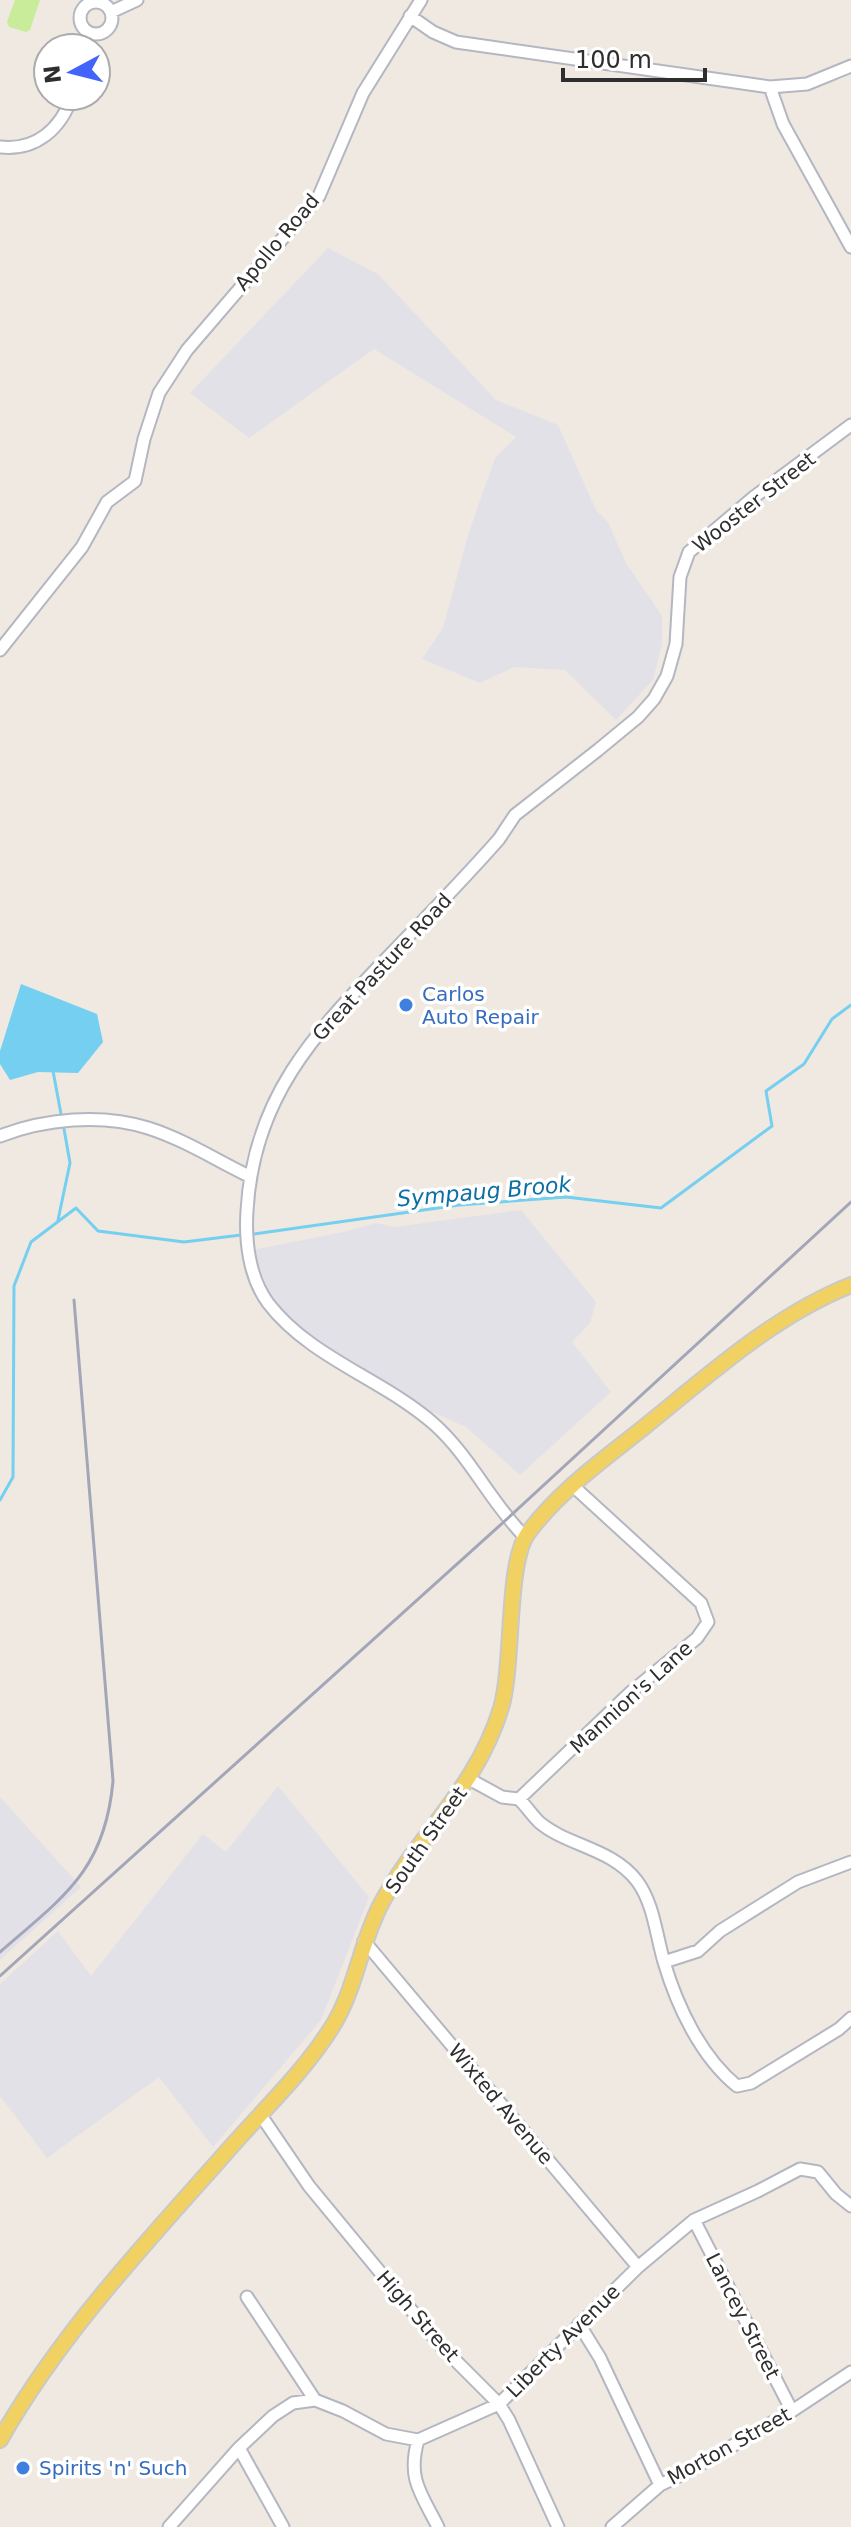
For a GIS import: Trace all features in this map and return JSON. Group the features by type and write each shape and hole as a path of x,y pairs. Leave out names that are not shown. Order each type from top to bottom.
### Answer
{"main road":[{"name":"South Street","path":"0,2440 44,2369 73,2330 138,2251 303,2068 338,2018 364,1941 381,1904 400,1872 469,1779 488,1744 502,1706 509,1664 518,1559 525,1537 572,1485 783,1319 821,1297 851,1285"}],"street":[{"path":"111,12 137,0"},
{"name":"Apollo Road","path":"0,650 82,547 107,502 135,481 159,393 187,350 319,196 363,93 421,0"},
{"path":"90,32 83,27 80,18 87,5 97,1 111,12 109,27 102,32"},
{"path":"410,16 433,32 456,42 770,87 807,84 851,66"},
{"path":"770,87 783,124 851,247"},
{"path":"0,147 28,145 50,133 65,112"},
{"name":"Wooster Street","path":"555,782 618,734 654,699 667,676 676,644 680,577 689,552 754,497 851,425"},
{"name":"Great Pasture Road","path":"525,1537 507,1519 460,1453 434,1424 295,1331 267,1302 252,1268 246,1234 249,1176 261,1130 301,1055 342,1005 490,849 515,815 555,782"},
{"path":"0,1136 35,1125 73,1120 116,1121 147,1127 249,1176"},
{"name":"Mannion's Lane","path":"519,1799 631,1692 697,1638 708,1622 701,1603 572,1485"},
{"path":"469,1779 502,1797 519,1799 541,1823 620,1863 638,1883 650,1907 679,2005 721,2072 737,2086 751,2083 839,2029 851,2018"},
{"path":"664,1962 698,1951 720,1931 798,1882 851,1862"},
{"name":"Wixted Avenue","path":"364,1941 638,2267"},
{"name":"High Street","path":"260,2114 315,2194 441,2346 499,2404 558,2527"},
{"name":"Liberty Avenue","path":"418,2440 499,2404 638,2267 694,2220 800,2169 818,2172 836,2194 851,2206"},
{"name":"Lancey Street","path":"694,2220 792,2411"},
{"path":"247,2297 315,2400"},
{"path":"579,2324 600,2358 660,2485"},
{"name":"Morton Street","path":"612,2527 660,2485 792,2411 851,2372"},
{"path":"169,2527 239,2448 273,2416 293,2403 315,2400 386,2434 418,2440 412,2462 415,2480 438,2527"},
{"path":"239,2448 283,2527"}],"shaded area":[{"path":"328,248 378,274 496,400 558,425 596,510 608,522 626,563 662,616 662,644 653,680 616,720 565,670 514,667 480,683 422,659 443,628 469,532 495,458 516,437 374,349 249,438 190,393"},
{"path":"521,1210 596,1302 590,1323 572,1342 611,1392 520,1475 466,1427 428,1410 298,1332 274,1307 253,1250 376,1223 394,1227"},
{"path":"278,1786 369,1897 321,2020 213,2147 159,2077 47,2158 0,2096 0,1984 58,1931 91,1976 203,1834 226,1852"},
{"path":"0,1797 81,1887 0,1960"}],"green space":[{"path":"15,0 40,0 30,30 26,32 9,27 7,22"}],"water":[{"path":"21,984 97,1014 103,1042 78,1073 38,1072 10,1080 0,1064 0,1051"}],"waterway":[{"name":"Sympaug Brook","path":"254,1234 459,1205 566,1197 661,1208 772,1126 766,1091 804,1064 832,1019 851,1005"},
{"path":"53,1071 61,1114"},
{"path":"58,1220 70,1163 64,1129"},
{"name":"Sympaug Brook","path":"0,1500 13,1477 14,1286 31,1242 76,1208 98,1231 184,1242 241,1235"}],"railway":[{"path":"0,1976 507,1519 851,1202"},
{"path":"0,1952 77,1880 101,1838 113,1781 74,1300"}],"place":[{"name":"Carlos Auto Repair","path":"406,1005"},
{"name":"Spirits 'n' Such","path":"23,2468"}]}
